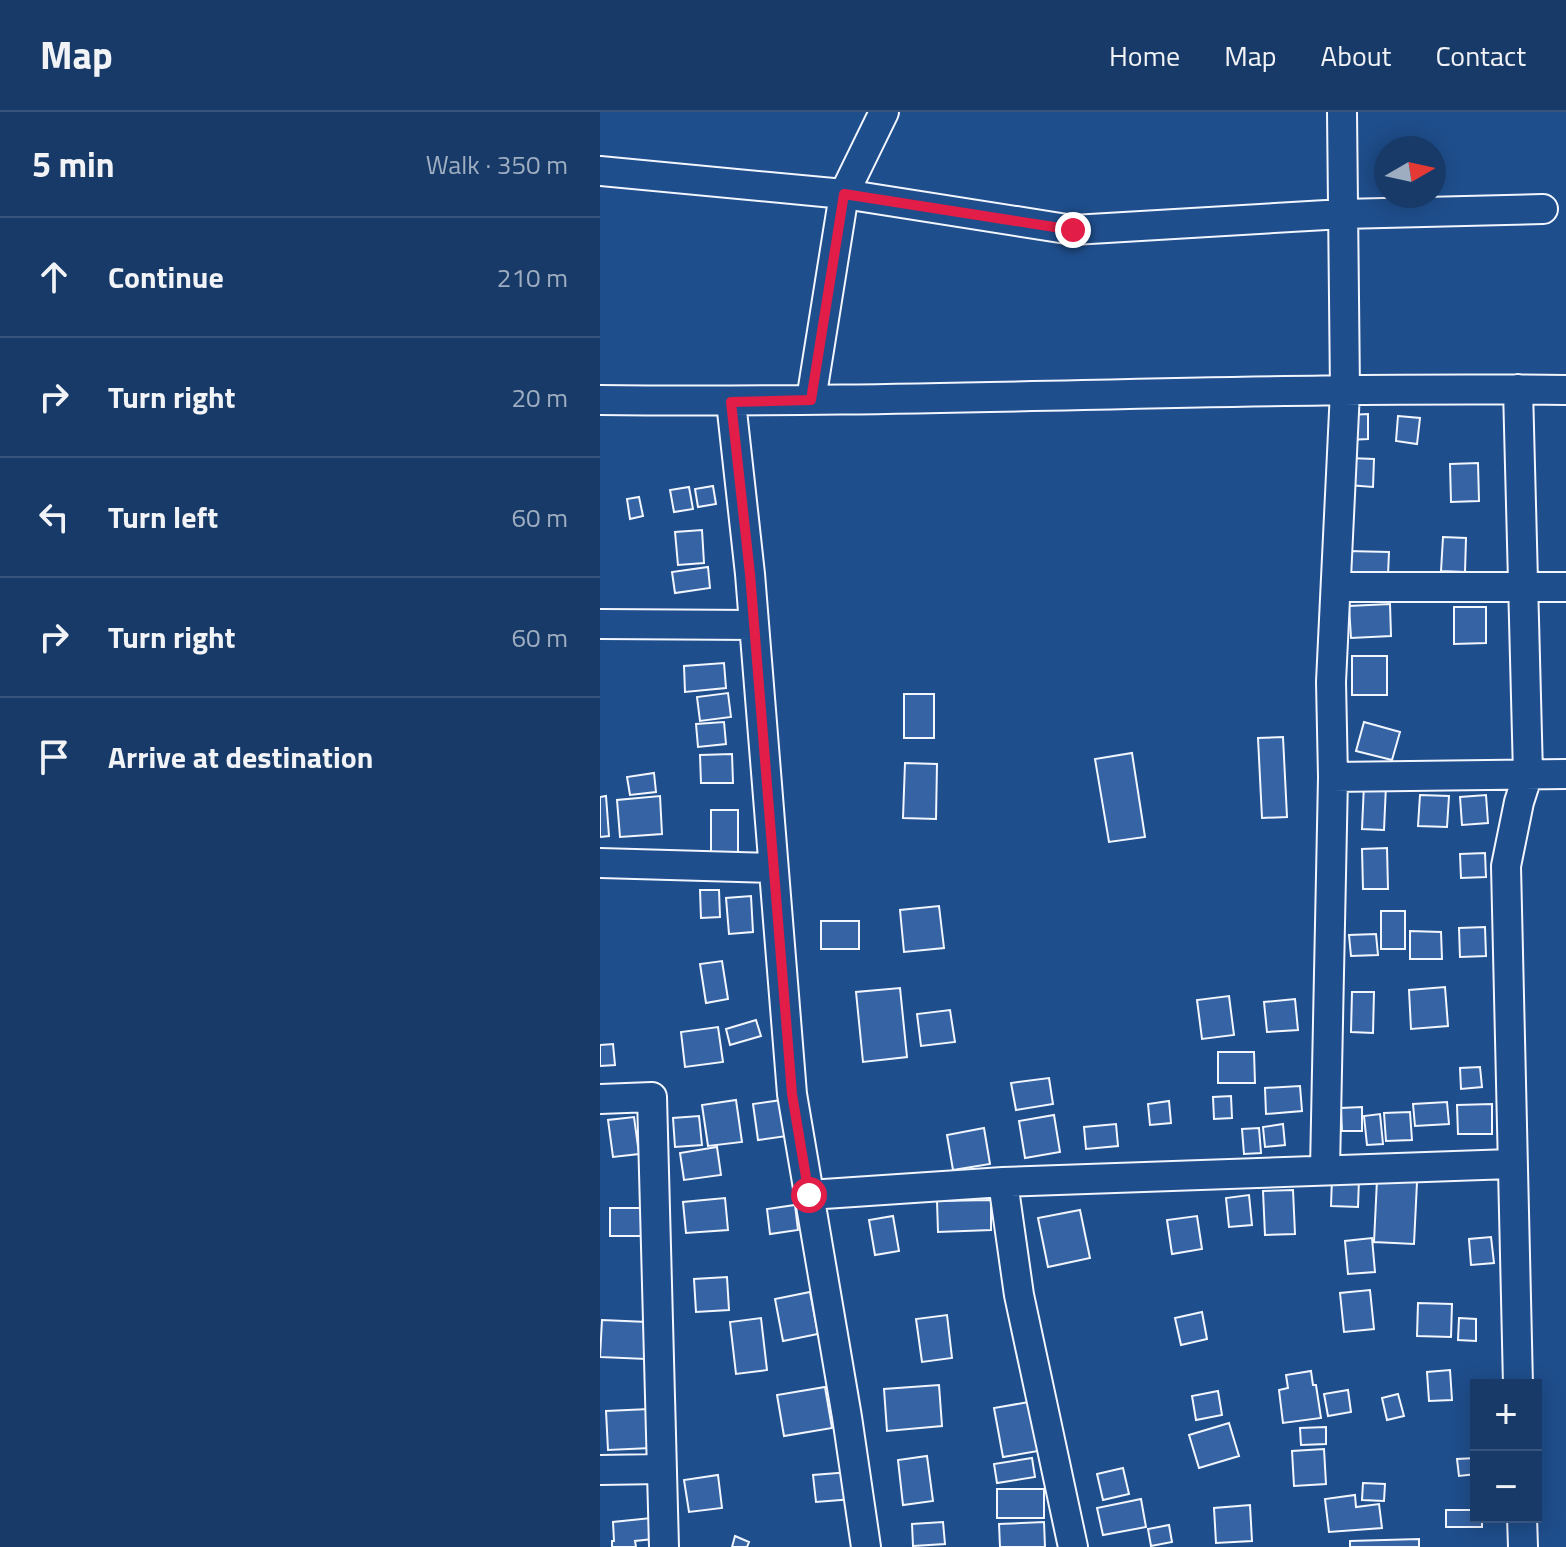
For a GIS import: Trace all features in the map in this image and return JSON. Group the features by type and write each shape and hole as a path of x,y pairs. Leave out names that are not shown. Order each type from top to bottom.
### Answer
{"street":[{"path":"811,400 844,194 884,112"},
{"path":"1325,1169 1333,777 1331,682 1345,391 1342,112"},
{"path":"600,171 844,194 1073,230 1343,214 1543,209"},
{"path":"1518,389 1528,774 1506,866 1518,1379"},
{"path":"600,400 731,402 1566,390"},
{"path":"731,402 754,625 792,1094 866,1547"},
{"path":"1336,587 1566,587"},
{"path":"600,624 754,625"},
{"path":"1333,777 1566,774"},
{"path":"600,863 773,868"},
{"path":"600,1099 652,1097 664,1547"},
{"path":"809,1195 1003,1182 1511,1164"},
{"path":"1003,1182 1019,1295 1073,1547"},
{"path":"600,1470 661,1469"},
{"path":"1522,1523 1523,1547"}],"building":[{"path":"1368,414 1368,439 1348,440 1348,415"},
{"path":"1398,416 1420,418 1417,444 1396,441"},
{"path":"1349,458 1374,459 1373,487 1348,485"},
{"path":"1478,463 1479,501 1451,502 1450,464"},
{"path":"713,486 716,504 698,507 695,489"},
{"path":"689,487 693,509 674,512 670,490"},
{"path":"639,497 643,516 630,519 627,499"},
{"path":"702,530 704,563 678,565 675,532"},
{"path":"1443,537 1466,538 1465,572 1441,571"},
{"path":"1347,551 1389,552 1388,575 1347,574"},
{"path":"708,567 710,588 675,593 672,572"},
{"path":"1390,604 1391,636 1351,638 1349,606"},
{"path":"1454,607 1486,607 1486,643 1454,644"},
{"path":"1352,656 1387,656 1387,695 1352,695"},
{"path":"724,663 726,688 685,692 684,666"},
{"path":"728,693 731,717 700,721 697,697"},
{"path":"904,694 934,694 934,738 904,738"},
{"path":"724,722 726,744 698,747 696,724"},
{"path":"1364,722 1400,732 1392,760 1356,751"},
{"path":"1283,737 1287,817 1262,818 1258,738"},
{"path":"1132,753 1145,837 1109,842 1095,759"},
{"path":"732,754 733,783 701,783 700,755"},
{"path":"905,763 937,764 936,819 903,818"},
{"path":"654,773 656,792 630,795 627,777"},
{"path":"1364,784 1386,785 1384,830 1362,829"},
{"path":"1420,795 1449,796 1447,827 1418,826"},
{"path":"1486,795 1488,823 1462,825 1460,797"},
{"path":"606,796 609,836 600,837 600,797"},
{"path":"660,796 662,834 620,837 617,800"},
{"path":"711,810 738,810 738,852 711,852"},
{"path":"1387,848 1388,889 1363,889 1362,849"},
{"path":"1485,853 1486,877 1461,878 1460,854"},
{"path":"700,890 719,890 720,917 701,918"},
{"path":"751,896 753,932 729,934 726,898"},
{"path":"939,906 944,948 904,952 900,910"},
{"path":"1381,911 1405,911 1405,949 1381,949"},
{"path":"821,921 859,921 859,949 821,949"},
{"path":"1485,927 1486,956 1460,957 1459,928"},
{"path":"1410,931 1441,932 1442,959 1410,959"},
{"path":"1376,934 1378,955 1351,956 1349,935"},
{"path":"722,961 728,999 706,1003 700,964"},
{"path":"1445,987 1448,1026 1411,1029 1409,990"},
{"path":"900,988 907,1057 863,1062 856,992"},
{"path":"1352,992 1374,992 1373,1033 1351,1032"},
{"path":"1229,996 1234,1035 1202,1039 1197,1000"},
{"path":"1295,999 1298,1030 1267,1032 1264,1002"},
{"path":"950,1010 955,1042 921,1046 917,1014"},
{"path":"756,1020 761,1036 730,1045 726,1029"},
{"path":"718,1027 723,1062 685,1067 681,1032"},
{"path":"613,1044 615,1065 600,1066 600,1045"},
{"path":"1218,1052 1254,1052 1255,1083 1218,1083"},
{"path":"1480,1067 1482,1087 1461,1089 1460,1068"},
{"path":"1049,1078 1053,1104 1016,1110 1011,1083"},
{"path":"1300,1086 1302,1111 1266,1114 1265,1088"},
{"path":"1231,1096 1232,1118 1214,1119 1213,1097"},
{"path":"736,1100 742,1142 708,1146 702,1105"},
{"path":"782,1100 787,1136 758,1140 753,1104"},
{"path":"1169,1101 1171,1123 1150,1125 1148,1104"},
{"path":"1447,1102 1449,1124 1415,1126 1413,1104"},
{"path":"1492,1104 1492,1134 1458,1134 1457,1105"},
{"path":"1362,1107 1362,1131 1342,1131 1341,1108"},
{"path":"1410,1112 1412,1140 1386,1141 1384,1113"},
{"path":"1380,1114 1383,1144 1367,1145 1364,1116"},
{"path":"1054,1115 1060,1152 1025,1158 1019,1121"},
{"path":"699,1116 702,1145 675,1147 673,1118"},
{"path":"634,1117 639,1154 613,1157 608,1120"},
{"path":"1116,1124 1118,1146 1086,1149 1084,1127"},
{"path":"1283,1124 1285,1145 1265,1147 1263,1127"},
{"path":"984,1128 990,1164 953,1170 947,1135"},
{"path":"1259,1128 1261,1153 1244,1154 1242,1129"},
{"path":"717,1147 721,1175 684,1180 680,1153"},
{"path":"1332,1178 1359,1179 1358,1207 1331,1206"},
{"path":"1377,1180 1417,1182 1414,1244 1374,1242"},
{"path":"1293,1190 1295,1234 1265,1235 1263,1191"},
{"path":"1249,1195 1252,1225 1229,1227 1226,1198"},
{"path":"725,1198 728,1230 686,1233 683,1202"},
{"path":"991,1200 991,1230 938,1232 937,1201"},
{"path":"795,1205 798,1230 770,1234 767,1209"},
{"path":"610,1208 643,1208 643,1236 610,1236"},
{"path":"1080,1210 1090,1258 1048,1267 1038,1218"},
{"path":"893,1216 899,1251 875,1255 869,1220"},
{"path":"1197,1216 1202,1249 1172,1254 1167,1220"},
{"path":"1491,1237 1494,1263 1471,1265 1469,1239"},
{"path":"1372,1238 1375,1272 1348,1274 1345,1241"},
{"path":"727,1277 729,1310 696,1312 694,1279"},
{"path":"1370,1290 1374,1329 1344,1332 1340,1293"},
{"path":"810,1292 818,1334 783,1341 775,1299"},
{"path":"1418,1303 1452,1304 1451,1337 1417,1336"},
{"path":"1202,1312 1207,1339 1181,1345 1175,1318"},
{"path":"947,1315 952,1358 922,1362 916,1319"},
{"path":"761,1318 767,1370 736,1374 730,1322"},
{"path":"1459,1318 1476,1319 1476,1341 1458,1340"},
{"path":"602,1320 647,1322 646,1359 600,1357"},
{"path":"1450,1370 1452,1400 1429,1401 1427,1372"},
{"path":"1311,1371 1321,1418 1283,1423 1279,1390 1288,1388 1286,1375"},
{"path":"939,1385 942,1426 887,1431 884,1389"},
{"path":"825,1387 832,1428 784,1436 777,1395"},
{"path":"1348,1390 1351,1412 1328,1416 1324,1394"},
{"path":"1218,1391 1222,1415 1196,1420 1192,1396"},
{"path":"1398,1394 1404,1416 1387,1420 1382,1398"},
{"path":"1029,1402 1038,1451 1003,1457 994,1408"},
{"path":"649,1409 651,1448 608,1450 606,1411"},
{"path":"1229,1423 1239,1456 1199,1468 1189,1435"},
{"path":"1326,1427 1326,1444 1301,1445 1300,1428"},
{"path":"1324,1449 1326,1484 1294,1486 1292,1451"},
{"path":"927,1456 933,1501 903,1505 898,1460"},
{"path":"1032,1458 1035,1477 997,1483 994,1464"},
{"path":"1470,1458 1470,1475 1459,1476 1457,1459"},
{"path":"1123,1468 1129,1494 1103,1500 1097,1474"},
{"path":"850,1472 853,1499 816,1502 813,1475"},
{"path":"718,1475 722,1508 689,1512 684,1480"},
{"path":"1363,1483 1385,1484 1384,1501 1362,1500"},
{"path":"997,1489 1044,1489 1044,1518 997,1518"},
{"path":"1355,1495 1356,1507 1379,1504 1382,1528 1329,1532 1325,1499"},
{"path":"1141,1499 1146,1527 1103,1535 1097,1508"},
{"path":"1250,1505 1252,1541 1216,1543 1214,1508"},
{"path":"1446,1510 1470,1510 1470,1523 1482,1523 1482,1527 1446,1527"},
{"path":"651,1518 653,1539 635,1541 636,1547 612,1547 613,1522"},
{"path":"943,1522 945,1544 913,1546 912,1524"},
{"path":"1044,1522 1045,1547 1000,1547 999,1524"},
{"path":"1169,1525 1172,1542 1151,1546 1148,1529"},
{"path":"735,1536 749,1542 747,1547 732,1547"},
{"path":"1419,1539 1419,1547 1350,1547 1350,1541"}],"route":[{"path":"809,1195 792,1094 750,574 731,402 811,400 844,194 1073,230"}]}
